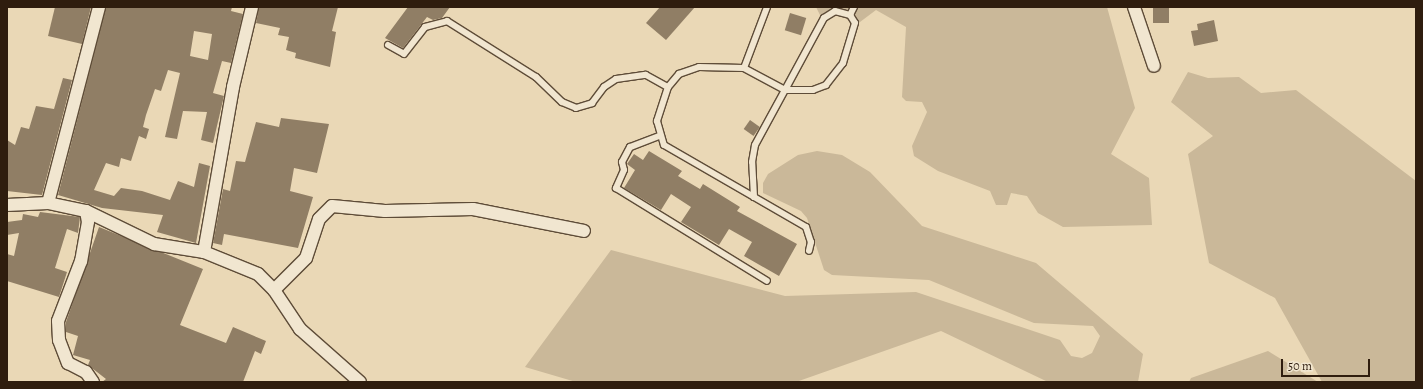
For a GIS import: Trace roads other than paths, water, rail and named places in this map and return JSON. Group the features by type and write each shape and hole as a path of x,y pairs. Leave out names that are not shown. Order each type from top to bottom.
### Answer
{"street":[{"path":"48,203 98,7"},
{"path":"204,252 233,87 252,7"},
{"path":"1134,7 1154,66"},
{"path":"7,205 48,203 86,211 154,244 204,252 247,267 274,290 300,329 360,382"},
{"path":"274,290 306,258 319,219 332,206 385,211 473,209 584,231"},
{"path":"86,211 88,222 81,261 58,321 59,340 68,363 91,381"}],"lane":[{"path":"744,68 767,7"},
{"path":"809,251 811,242 806,227 664,145 659,136 660,104 668,86 679,74 699,67 744,68 785,90 813,90 835,76 854,27 850,15 854,7"},
{"path":"754,197 752,162 755,145 824,18 835,11 850,15"},
{"path":"388,45 404,54 425,27 447,21 536,77 562,102 576,108 592,103 604,87 616,79 646,75 668,86"},
{"path":"659,136 630,147 622,162 624,170 616,188 767,281"}]}
